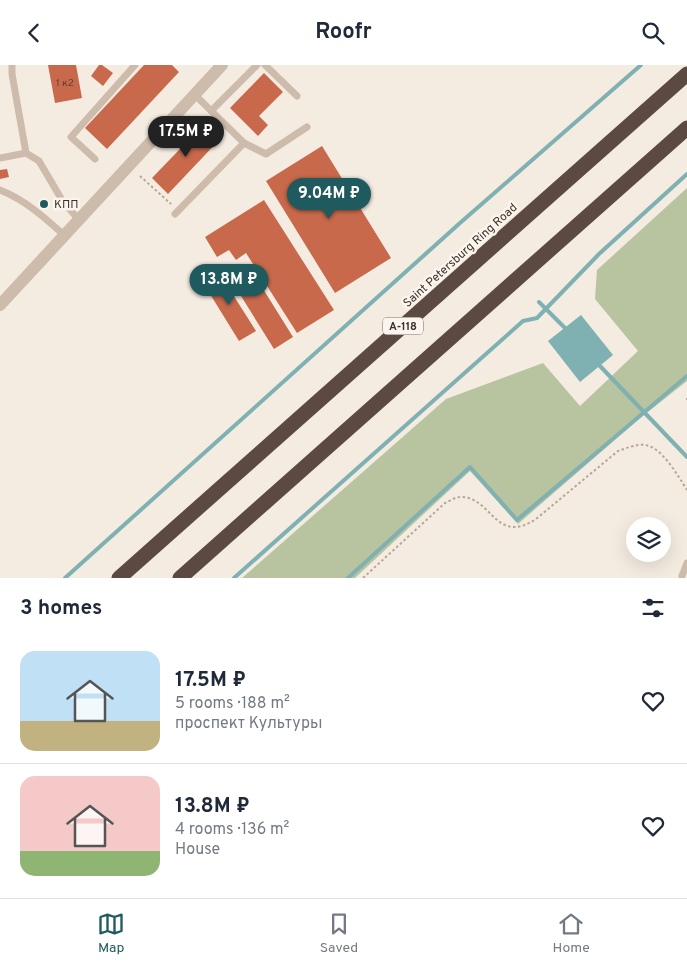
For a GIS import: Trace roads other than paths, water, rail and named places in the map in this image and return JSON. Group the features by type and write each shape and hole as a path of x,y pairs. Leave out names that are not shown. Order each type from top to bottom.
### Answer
{"highway":[{"name":"Saint Petersburg Ring Road","path":"119,578 687,74"},
{"path":"180,578 687,129"}],"street":[{"path":"0,305 222,65"}],"lane":[{"path":"12,65 26,153"},
{"path":"95,159 71,137 135,65"},
{"path":"211,111 256,65"},
{"path":"266,65 297,96"},
{"path":"194,95 244,143 266,154 307,127"},
{"path":"176,212 244,143"},
{"path":"0,158 26,153 39,161 62,200 78,219"},
{"path":"0,190 14,195 43,215 64,235"},
{"path":"682,576 687,563"}],"water":[{"path":"581,315 613,355 580,382 548,341"}],"waterway":[{"path":"65,578 460,223 641,65"},
{"path":"234,578 523,321 537,318 599,254 687,174"},
{"path":"539,302 565,328"},
{"path":"600,366 687,457"},
{"path":"348,578 470,467 517,520 687,376"}],"place":[{"name":"КПП","path":"44,204"}]}
